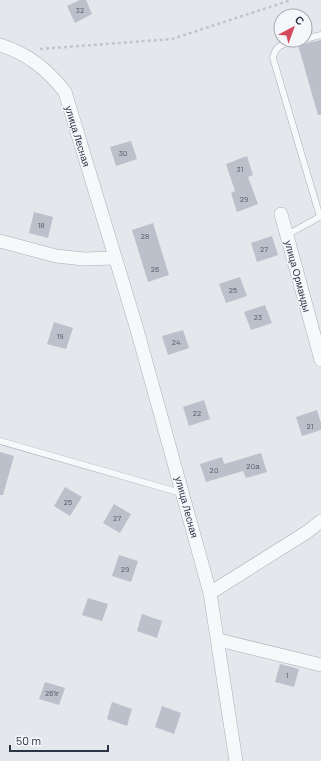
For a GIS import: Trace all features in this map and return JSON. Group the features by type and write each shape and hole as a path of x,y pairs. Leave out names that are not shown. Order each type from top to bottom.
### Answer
{"street":[{"name":"улица Лесная","path":"0,45 20,51 51,74 65,92 184,493 210,593 219,640 236,761"},
{"name":"улица Орманды","path":"281,214 321,360"},
{"path":"0,241 56,256 84,259 115,258"},
{"path":"210,593 307,532 321,521"},
{"path":"219,640 321,665"}],"lane":[{"path":"276,48 274,50 273,58 320,217 287,235"},
{"path":"0,441 184,493"}],"path":[{"path":"20,51 172,39 290,0"}],"building":[{"path":"80,0 86,0 92,14 75,23 67,6"},
{"path":"321,40 321,115 318,115 299,48 313,48 313,42"},
{"path":"131,141 137,159 116,166 110,147"},
{"path":"247,156 253,175 248,177 258,204 237,212 231,193 235,191 226,164"},
{"path":"34,212 53,217 48,238 29,233"},
{"path":"153,223 169,275 148,282 132,230"},
{"path":"272,236 278,255 257,262 251,243"},
{"path":"240,277 247,296 226,303 219,284"},
{"path":"265,305 272,323 251,330 244,312"},
{"path":"54,322 73,328 66,349 47,344"},
{"path":"183,330 189,348 168,355 162,336"},
{"path":"204,400 210,419 189,426 183,407"},
{"path":"317,410 321,423 321,430 302,436 296,417"},
{"path":"0,452 14,456 3,495 0,495"},
{"path":"261,453 267,472 246,478 243,471 206,482 200,464 222,457 224,464"},
{"path":"65,487 82,497 70,516 54,506"},
{"path":"114,504 131,514 120,533 103,523"},
{"path":"119,555 138,561 131,582 112,576"},
{"path":"88,598 108,604 102,621 82,615"},
{"path":"142,614 162,621 157,638 137,631"},
{"path":"280,664 299,669 294,687 275,682"},
{"path":"45,682 65,688 59,705 39,699"},
{"path":"112,702 132,709 127,726 107,719"},
{"path":"162,706 181,713 174,734 155,727"}]}
